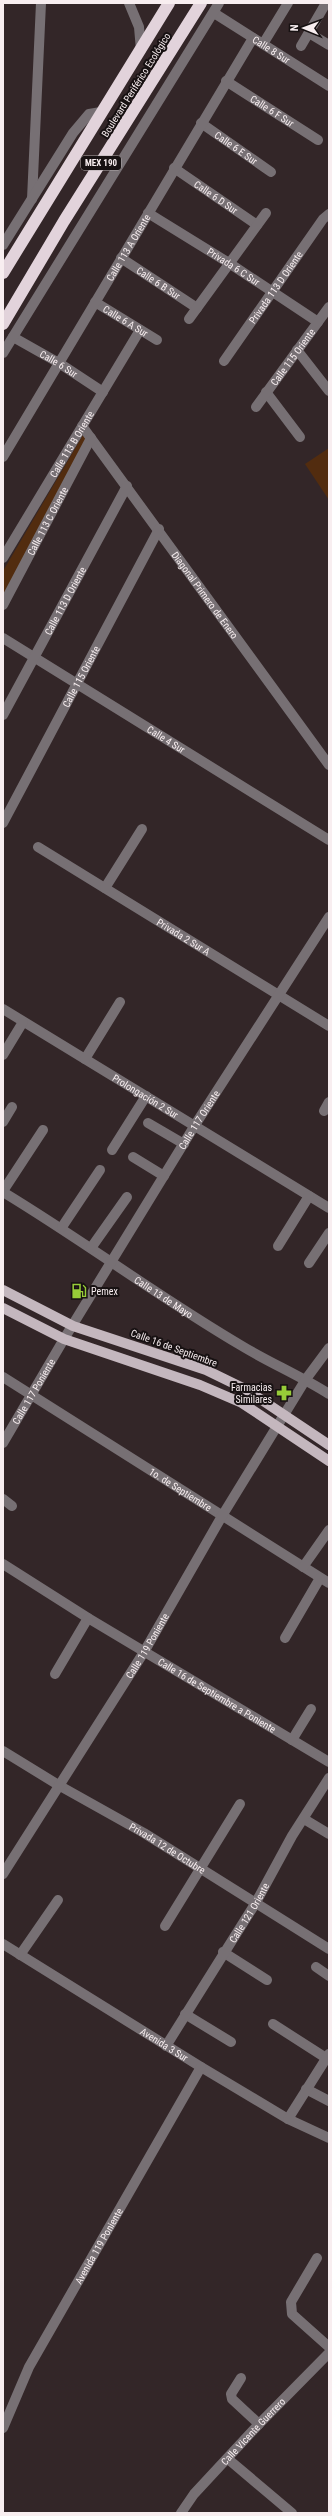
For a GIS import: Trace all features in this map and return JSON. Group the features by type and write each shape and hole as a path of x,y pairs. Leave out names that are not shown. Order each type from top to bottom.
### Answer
{"highway":[{"name":"Boulevard Periférico Ecológico","path":"3,273 169,3"},
{"name":"Boulevard Periférico Ecológico","path":"3,324 64,221 201,3"}],"main road":[{"name":"Calle 16 de Septiembre","path":"3,1290 73,1326 206,1370 247,1390 329,1444"},
{"path":"3,1308 64,1339 200,1385 242,1403 279,1426 329,1461"}],"street":[{"path":"32,198 31,174 41,3"},
{"path":"129,3 139,27 141,50"},
{"path":"3,353 219,3"},
{"path":"263,44 288,3"},
{"path":"301,46 326,3"},
{"name":"Calle 8 Sur","path":"214,13 329,86"},
{"path":"309,32 329,45"},
{"name":"Calle 113 A Oriente","path":"3,457 174,168 253,38"},
{"name":"Calle 6 F Sur","path":"226,81 318,140"},
{"path":"3,245 73,133 89,114 101,112"},
{"name":"Calle 6 E Sur","path":"201,124 271,172"},
{"name":"Calle 6 D Sur","path":"174,168 257,225"},
{"path":"189,319 266,212"},
{"name":"Privada 6 C Sur","path":"148,213 229,263 318,322"},
{"name":"Privada 113 D Oriente","path":"224,361 323,219 329,214"},
{"name":"Calle 6 B Sur","path":"121,258 197,308"},
{"name":"Calle 6 A Sur","path":"95,302 157,340"},
{"name":"Calle 115 Oriente","path":"256,407 329,307"},
{"name":"Calle 113 B Oriente","path":"3,558 140,330"},
{"name":"Calle 6 Sur","path":"13,337 59,363 103,392"},
{"path":"297,350 329,391"},
{"path":"266,392 300,437"},
{"name":"Diagonal Primero de Enero","path":"82,426 329,765"},
{"name":"Calle 113 C Oriente","path":"3,605 91,438"},
{"name":"Calle 113 D Oriente","path":"3,715 127,486"},
{"name":"Calle 115 Oriente","path":"3,823 158,529"},
{"name":"Calle 4 Sur","path":"3,638 329,840"},
{"path":"105,888 142,829"},
{"name":"Privada 2 Sur A","path":"38,847 329,1026"},
{"name":"Calle 117 Oriente","path":"73,1326 195,1125 329,917"},
{"path":"85,1059 120,1002"},
{"name":"Prolongación 2 Sur","path":"3,1009 329,1208"},
{"path":"3,1055 23,1022"},
{"path":"112,1150 146,1096"},
{"path":"3,1122 12,1107"},
{"path":"148,1123 184,1144"},
{"path":"3,1192 43,1130"},
{"path":"133,1157 164,1176"},
{"path":"62,1227 100,1170"},
{"name":"Calle 13 de Mayo","path":"3,1192 62,1227 111,1263 242,1346 329,1394"},
{"path":"278,1246 309,1196"},
{"path":"91,1248 127,1197"},
{"path":"309,1263 329,1233"},
{"name":"Calle 117 Poniente","path":"3,1443 73,1326"},
{"name":"Calle 119 Poniente","path":"3,1874 144,1652 222,1516 279,1426 306,1380 325,1362 329,1348"},
{"name":"1o. de Septiembre","path":"3,1377 329,1584"},
{"path":"3,1500 12,1506"},
{"path":"303,1567 329,1530"},
{"name":"Calle 16 de Septiembre a Poniente","path":"3,1564 88,1618 329,1762"},
{"path":"285,1638 320,1578"},
{"path":"55,1674 88,1618"},
{"path":"292,1740 311,1709"},
{"name":"Privada 12 de Octubre","path":"3,1751 60,1786 144,1834 329,1949"},
{"name":"Calle 121 Oriente","path":"166,2046 223,1952 255,1904 304,1818 329,1778"},
{"path":"165,1926 240,1804"},
{"path":"304,1818 329,1834"},
{"path":"20,1955 58,1900"},
{"name":"Avenida 3 Sur","path":"3,1944 166,2046 288,2119 329,2138"},
{"path":"223,1952 267,1980"},
{"path":"316,1967 329,1976"},
{"path":"185,2014 232,2042"},
{"path":"273,2024 328,2056 288,2119"},
{"name":"Avenida 119 Poniente","path":"3,2428 29,2367 201,2067"},
{"path":"306,2089 329,2101"},
{"path":"317,2258 291,2302 290,2309 292,2314 329,2347"},
{"name":"Calle Vicente Guerrero","path":"184,2512 194,2494 259,2424 329,2353"},
{"path":"241,2378 231,2394 232,2399 259,2424"},
{"path":"228,2459 292,2513"}],"shaded area":[{"path":"83,435 87,439 3,597 3,571"},
{"path":"329,448 329,500 305,464"}],"place":[{"name":"Pemex","path":"79,1291"},
{"name":"Farmacias Similares","path":"284,1393"}]}
